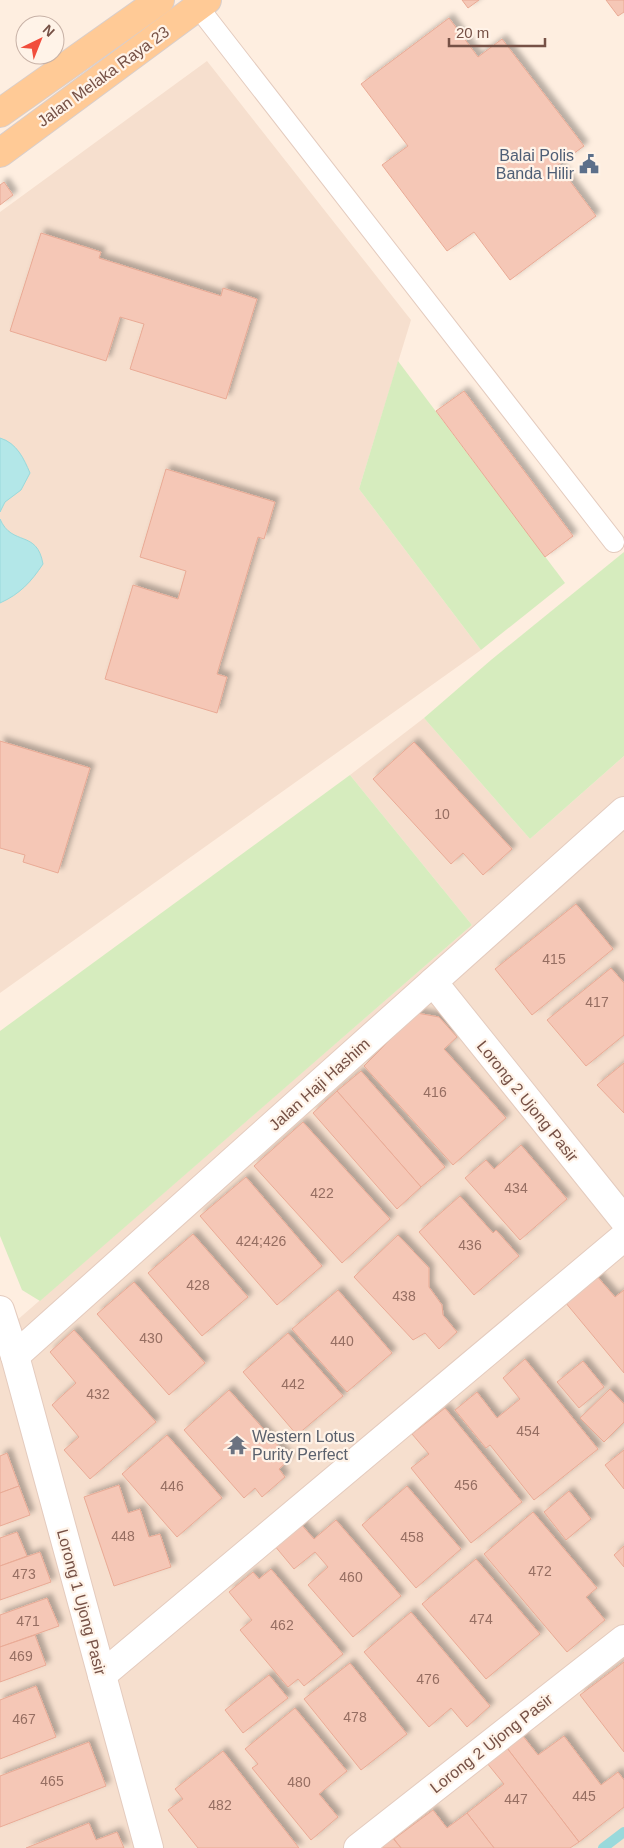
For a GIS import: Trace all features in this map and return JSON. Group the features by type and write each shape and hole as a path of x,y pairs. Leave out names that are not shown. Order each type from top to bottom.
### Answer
{"main road":[{"name":"Jalan Melaka Raya 23","path":"0,113 160,0"},
{"name":"Jalan Melaka Raya 23","path":"0,153 202,3"}],"street":[{"name":"Jalan Haji Hashim","path":"15,1356 624,811"},
{"name":"Lorong 2 Ujong Pasir","path":"433,982 624,1220"},
{"path":"102,1675 624,1238"},
{"name":"Lorong 1 Ujong Pasir","path":"0,1310 15,1356 150,1848"},
{"name":"Lorong 2 Ujong Pasir","path":"358,1848 624,1639"}],"lane":[{"path":"202,3 614,542"}],"shaded area":[{"path":"207,61 411,320 359,489 481,650 0,993 0,212"},
{"path":"424,718 530,839 624,756 624,1848 0,1848 0,1335 472,925 350,775"}],"green space":[{"path":"398,361 565,583 481,650 359,489"},
{"path":"624,552 624,756 530,839 424,718 491,660"},
{"path":"350,775 472,925 40,1301 22,1290 0,1236 0,1031"}],"water":[{"path":"0,438 6,440 15,448 30,473 21,490 5,502 0,512"},
{"path":"0,519 5,528 11,533 35,546 40,553 43,564 24,587 0,603"}],"building":[{"path":"462,0 479,0 468,8"},
{"path":"606,0 624,0 624,12 618,16"},
{"path":"449,18 478,57 502,39 584,146 558,165 596,216 510,280 474,232 447,251 382,165 408,146 361,84"},
{"path":"4,182 13,195 0,205 0,185"},
{"path":"41,233 101,252 99,258 221,296 223,288 257,299 226,399 130,369 144,324 120,317 106,361 10,331"},
{"path":"464,391 573,536 545,557 436,411"},
{"path":"166,469 275,502 264,539 258,537 217,674 227,677 217,713 105,679 133,585 178,599 186,571 140,557"},
{"path":"0,741 90,768 58,873 23,862 25,855 0,848"},
{"path":"414,742 512,849 483,875 463,853 451,864 373,779"},
{"path":"576,904 613,949 532,1015 495,969"},
{"path":"611,968 624,983 624,1035 586,1066 547,1020"},
{"path":"417,1013 439,1017 457,1037 444,1049 506,1118 453,1165 364,1066"},
{"path":"624,1063 624,1113 597,1085"},
{"path":"361,1071 445,1167 421,1187 337,1091"},
{"path":"337,1091 421,1187 397,1209 313,1113"},
{"path":"303,1122 390,1219 342,1263 254,1166"},
{"path":"521,1145 567,1199 520,1240 465,1178 486,1160 494,1169"},
{"path":"246,1177 322,1266 277,1305 200,1216"},
{"path":"460,1196 493,1233 496,1230 519,1256 474,1295 419,1232"},
{"path":"193,1234 248,1297 202,1336 148,1273"},
{"path":"398,1235 429,1268 429,1287 442,1305 443,1315 457,1332 439,1349 425,1333 413,1340 354,1277"},
{"path":"596,1275 615,1297 624,1290 624,1373 565,1302"},
{"path":"134,1282 205,1363 169,1395 97,1314"},
{"path":"338,1290 392,1353 347,1392 292,1329"},
{"path":"74,1330 156,1422 90,1479 64,1450 79,1437 52,1405 76,1383 50,1352"},
{"path":"288,1333 343,1396 297,1435 243,1372"},
{"path":"525,1359 598,1449 534,1500 490,1445 486,1448 455,1410 477,1392 497,1418 520,1399 503,1378"},
{"path":"583,1361 604,1387 579,1408 557,1382"},
{"path":"610,1389 624,1404 624,1422 604,1442 580,1418"},
{"name":"Western Lotus Purity Perfect","path":"229,1390 290,1459 279,1469 285,1477 262,1497 255,1488 244,1498 184,1430"},
{"path":"445,1408 522,1502 471,1543 411,1468 429,1454 412,1434"},
{"path":"167,1435 222,1498 177,1537 122,1474"},
{"path":"624,1450 624,1489 605,1465"},
{"path":"7,1453 19,1486 0,1493 0,1456"},
{"path":"119,1485 128,1513 140,1509 149,1537 160,1534 171,1567 114,1586 84,1497"},
{"path":"19,1486 30,1515 0,1526 0,1493"},
{"path":"407,1486 461,1549 416,1588 362,1525"},
{"path":"569,1491 591,1519 566,1540 544,1512"},
{"path":"533,1512 597,1588 586,1597 605,1620 567,1652 484,1554"},
{"path":"336,1520 401,1596 353,1637 308,1585 328,1567 315,1552 294,1569 274,1545 300,1523 314,1539"},
{"path":"17,1532 27,1556 0,1566 0,1538"},
{"path":"624,1546 624,1567 614,1555"},
{"path":"40,1552 51,1582 0,1600 0,1566"},
{"path":"476,1559 540,1634 486,1679 422,1604"},
{"path":"271,1569 343,1654 304,1686 298,1679 288,1687 240,1630 252,1620 229,1592 253,1572 259,1579"},
{"path":"47,1598 59,1626 0,1647 0,1615"},
{"path":"411,1612 490,1706 467,1727 451,1708 429,1727 364,1652"},
{"path":"35,1635 46,1665 0,1682 0,1647"},
{"path":"624,1662 624,1752 580,1695"},
{"path":"350,1663 407,1734 361,1770 304,1699"},
{"path":"269,1675 288,1698 243,1733 225,1710"},
{"path":"36,1686 56,1737 0,1759 0,1700"},
{"path":"295,1708 347,1771 319,1794 338,1817 311,1840 252,1768 258,1764 245,1749"},
{"path":"523,1736 538,1755 564,1736 601,1785 618,1772 624,1780 624,1807 579,1842 507,1748"},
{"path":"89,1742 106,1786 0,1827 0,1776"},
{"path":"507,1748 579,1842 570,1848 494,1848 467,1813 504,1784 487,1763"},
{"path":"223,1751 299,1848 198,1848 168,1810 183,1799 175,1789"},
{"path":"433,1810 447,1828 467,1813 494,1848 401,1848 394,1839"},
{"path":"89,1823 96,1840 117,1832 124,1848 26,1848"},
{"path":"391,1836 401,1848 375,1848"}],"waterway":[{"path":"603,1848 624,1832"}],"place":[{"name":"Balai Polis Banda Hilir","path":"589,164"},
{"name":"Western Lotus Purity Perfect","path":"237,1445"}]}
